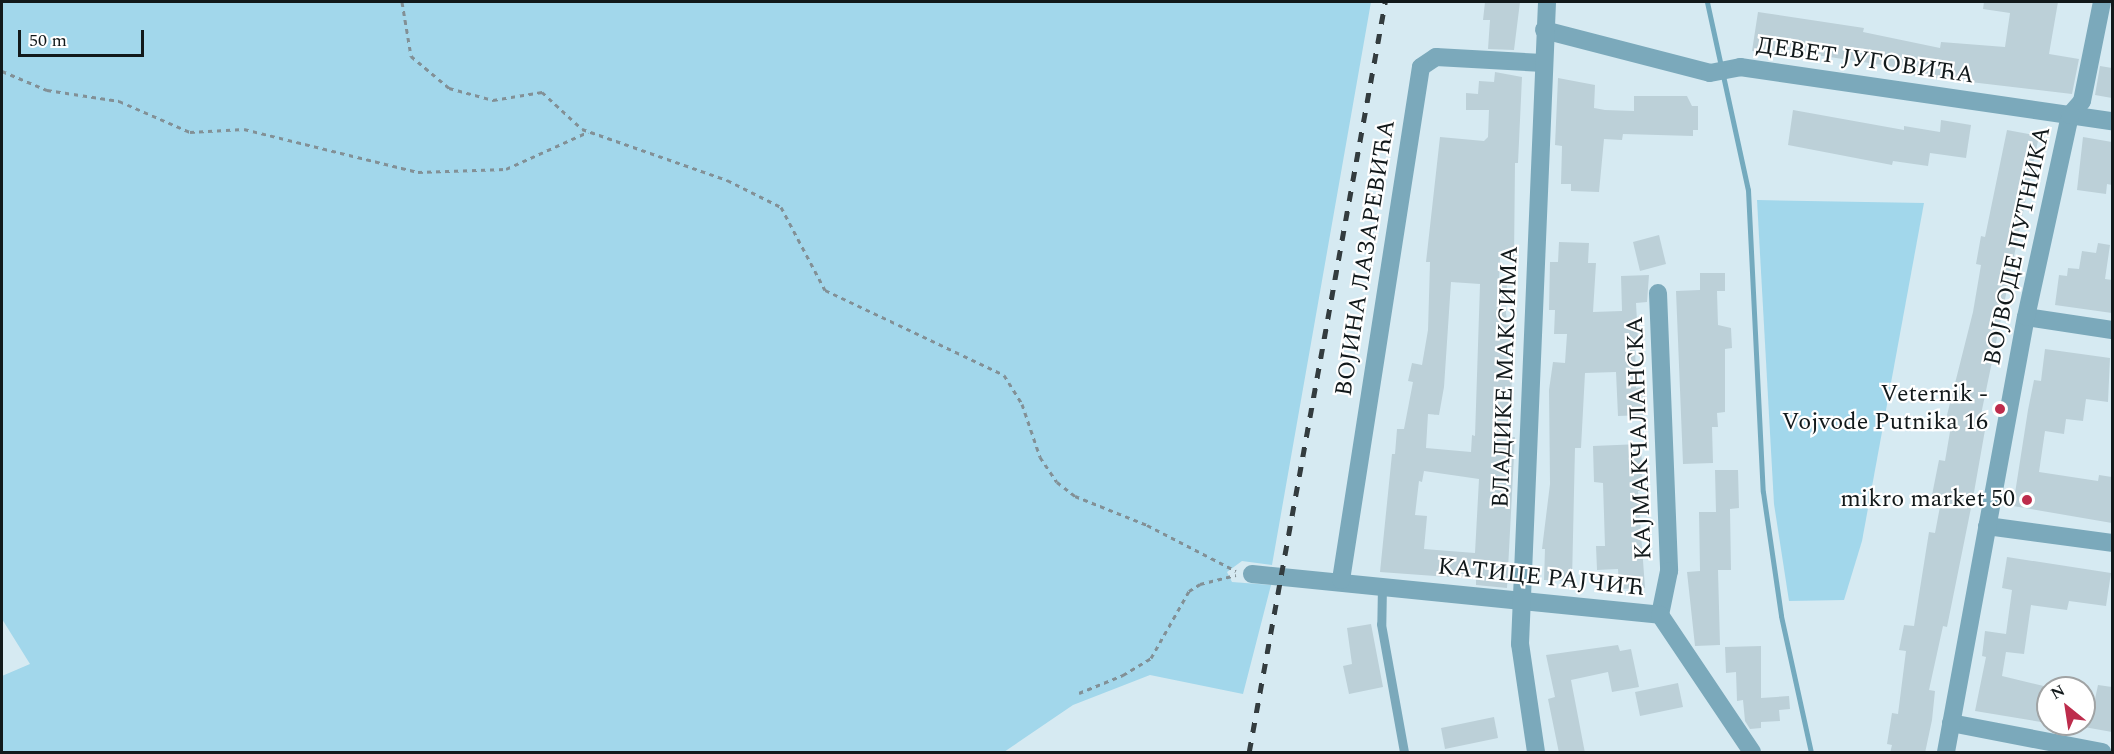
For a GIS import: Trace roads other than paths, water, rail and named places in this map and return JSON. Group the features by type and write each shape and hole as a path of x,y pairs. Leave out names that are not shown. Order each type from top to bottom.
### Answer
{"street":[{"name":"ВЛАДИКЕ МАКСИМА","path":"1536,753 1520,644 1544,30 1547,2"},
{"name":"ВОЈВОДЕ ПУТНИКА","path":"1946,753 2026,317 2070,115 2082,101 2102,2"},
{"name":"ДЕВЕТ ЈУГОВИЋА","path":"1544,30 1710,73 1740,67 2112,121"},
{"name":"ВОЈИНА ЛАЗАРЕВИЋА","path":"1341,580 1421,67 1436,57 1543,63"},
{"name":"КАЈМАКЧАЛАНСКА","path":"1658,294 1669,571 1660,615"},
{"path":"2026,317 2112,330"},
{"path":"1987,526 2112,543"},
{"name":"КАТИЦЕ РАЈЧИЋ","path":"1252,574 1341,580 1660,615 1752,753"},
{"path":"1951,723 2102,753"}],"lane":[{"path":"1382,585 1380,624 1404,753"}],"waterway":[{"path":"1707,2 1748,190 1763,492 1781,616 1811,752"}],"railway":[{"path":"1249,752 1385,2"}],"place":[{"name":"Veternik - Vojvode Putnika 16","path":"2000,409"},
{"name":"mikro market 50","path":"2027,500"}]}
